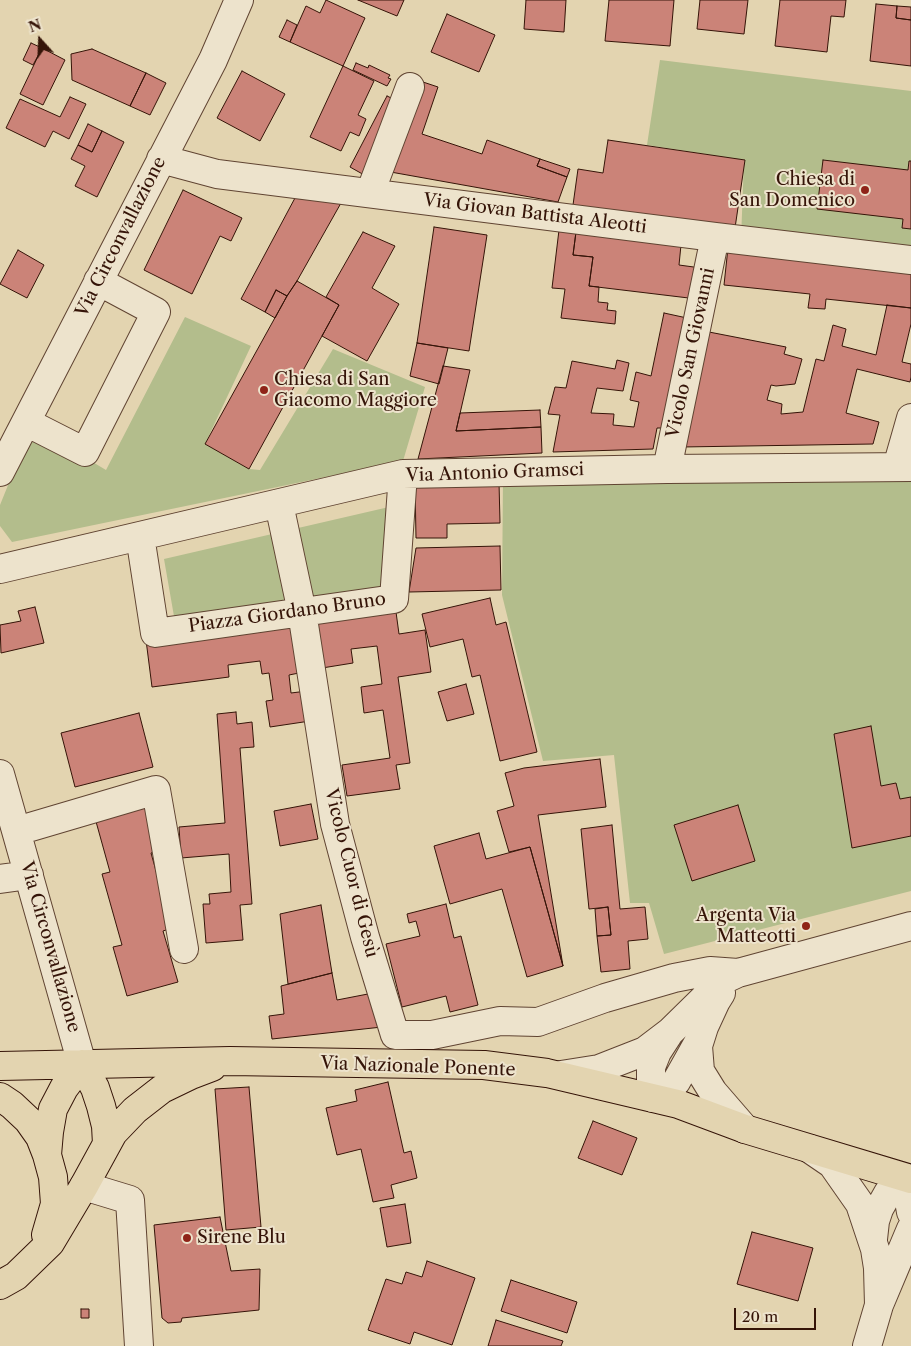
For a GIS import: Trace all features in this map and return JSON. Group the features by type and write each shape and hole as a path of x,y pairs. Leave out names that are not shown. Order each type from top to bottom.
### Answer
{"main road":[{"name":"Via Nazionale Ponente","path":"0,1066 230,1061 484,1065 561,1076 678,1104 745,1129 908,1179"},
{"path":"0,1285 16,1276 50,1243 113,1133 135,1110 162,1088 230,1061"},
{"path":"47,1155 53,1109 64,1088 82,1064 101,1106 107,1144"},
{"path":"0,1096 28,1120 40,1137 53,1177 55,1204 39,1254"}],"street":[{"name":"Via Circonvallazione","path":"0,472 213,60 239,0"},
{"path":"370,193 410,87"},
{"name":"Via Giovan Battista Aleotti","path":"161,158 217,174 911,260"},
{"name":"Vicolo San Giovanni","path":"667,469 715,237"},
{"path":"26,422 84,452 156,312 98,281"},
{"path":"904,467 911,418"},
{"name":"Via Antonio Gramsci","path":"0,569 404,474 904,467"},
{"name":"Piazza Giordano Bruno","path":"140,536 155,633 394,599 404,474"},
{"path":"279,504 302,612"},
{"name":"Vicolo Cuor di Gesù","path":"302,612 335,824 365,937 395,1035 432,1035 500,1021 538,1022 605,998 674,978 710,971 738,973"},
{"name":"Via Circonvallazione","path":"0,774 82,1064"},
{"path":"17,830 156,790 184,949"},
{"path":"0,880 29,875"},
{"path":"561,1076 599,1070 645,1051 670,1032 722,980 738,973 911,926"},
{"path":"738,973 716,1001 698,1046 700,1070 713,1092 745,1129"},
{"path":"670,1032 657,1052 651,1067 653,1098 676,1082 701,1037"},
{"path":"808,1148 832,1164 860,1204 873,1239 878,1268 879,1305"},
{"path":"873,1239 875,1221 888,1193 908,1179"},
{"path":"867,1346 879,1305 911,1228 908,1179"},
{"path":"84,1186 130,1200 139,1346"}],"green space":[{"path":"660,60 911,91 911,254 741,240 744,160 647,145"},
{"path":"185,317 251,346 205,444 249,469 260,470 333,349 425,387 403,461 12,542 0,526 0,505 32,426 106,470"},
{"path":"911,477 911,891 664,954 649,903 630,903 614,755 543,761 502,595 503,478"},
{"path":"389,507 383,592 175,622 164,559"}],"building":[{"path":"326,0 365,18 343,66 290,42 306,6 320,13"},
{"path":"358,0 404,0 397,16"},
{"path":"526,0 566,0 564,32 524,29"},
{"path":"609,0 674,0 670,46 605,41"},
{"path":"700,0 748,0 744,34 697,29"},
{"path":"780,0 846,0 844,17 831,16 827,52 775,46"},
{"path":"876,4 897,6 896,18 911,20 911,66 870,61"},
{"path":"897,6 911,7 911,20 896,18"},
{"path":"447,14 495,35 479,72 431,52"},
{"path":"287,20 297,25 290,42 279,37"},
{"path":"31,43 42,48 33,65 23,60"},
{"path":"42,48 65,60 43,105 20,94"},
{"path":"92,49 146,73 130,106 72,80 71,54"},
{"path":"356,63 368,68 369,65 390,75 388,78 391,79 387,86 353,70"},
{"path":"343,66 374,81 358,115 366,119 359,136 350,132 341,151 310,137"},
{"path":"242,71 285,94 260,141 217,118"},
{"path":"146,73 166,83 150,115 130,106"},
{"path":"417,80 438,87 422,134 482,154 487,140 540,159 537,166 567,177 558,202 385,171"},
{"path":"387,96 404,104 366,176 350,167"},
{"path":"70,97 86,104 69,139 53,131 45,147 6,128 20,99 60,117"},
{"path":"88,124 102,131 92,152 78,145"},
{"path":"102,131 124,142 97,197 75,186 85,166 71,159 78,145 92,152"},
{"path":"608,140 745,160 735,228 573,205 578,169 603,173"},
{"path":"540,159 570,169 567,177 537,166"},
{"name":"Chiesa di San Domenico","path":"823,160 908,170 909,161 911,161 911,229 902,228 903,219 817,209"},
{"path":"183,190 242,218 231,241 220,236 192,294 144,270"},
{"path":"295,198 341,203 287,296 276,290 265,312 241,299"},
{"path":"434,227 487,235 469,351 417,343"},
{"path":"559,230 576,232 573,255 593,257 589,286 599,287 598,302 608,303 607,310 616,311 615,324 561,318 565,289 552,288"},
{"path":"363,232 395,246 372,288 399,304 367,361 322,336 339,305 326,297"},
{"path":"576,232 681,245 679,265 701,268 697,299 589,286 593,257 573,255"},
{"path":"728,248 911,269 911,308 826,299 825,309 808,308 810,294 724,285"},
{"path":"18,250 44,265 27,298 0,284"},
{"name":"Chiesa di San Giacomo Maggiore","path":"297,281 339,305 249,469 205,444"},
{"path":"276,290 287,296 275,318 265,312"},
{"path":"887,305 911,308 911,324 902,362 911,364 911,377 910,382 857,369 846,413 879,422 873,444 681,447 709,332 786,347 784,354 802,359 795,384 771,385 767,400 782,404 781,414 803,412 816,359 824,361 833,325 846,329 842,346 876,355"},
{"path":"664,313 687,318 664,428 657,428 653,449 553,452 560,415 548,414 555,387 566,388 572,361 615,369 617,360 629,363 623,391 597,388 591,413 614,414 613,425 634,427 639,402 630,400 636,372 651,376"},
{"path":"417,343 448,348 439,384 410,376"},
{"path":"443,366 470,370 456,431 541,427 542,453 418,459"},
{"path":"540,410 541,427 456,431 460,413"},
{"path":"499,482 500,523 447,524 447,538 416,538 415,483"},
{"path":"500,546 501,590 409,592 416,548"},
{"path":"490,598 496,625 506,622 537,752 500,761 480,675 472,677 463,639 430,647 422,614"},
{"path":"35,607 44,643 1,653 0,625 21,621 18,611"},
{"path":"396,612 399,634 425,630 431,672 398,677 410,763 396,765 400,789 347,796 342,765 390,758 383,710 364,713 361,687 382,684 377,646 351,649 353,663 322,668 317,623"},
{"path":"294,620 304,672 289,675 291,693 307,691 310,721 270,727 266,701 273,700 269,673 262,674 260,661 228,665 229,677 152,687 146,640"},
{"path":"466,684 474,714 447,721 438,692"},
{"path":"236,712 237,724 252,722 254,747 240,748 252,904 240,905 243,940 206,943 203,904 210,904 209,894 231,892 229,854 181,858 179,827 225,823 217,714"},
{"path":"139,713 153,767 75,787 61,733"},
{"path":"871,726 881,786 896,783 900,799 911,797 911,836 852,848 834,734"},
{"path":"600,759 606,807 538,815 563,966 530,847 509,852 497,811 514,806 505,773 524,768"},
{"path":"146,803 159,850 151,853 172,928 163,931 178,982 127,996 113,947 122,945 102,874 110,872 95,818"},
{"path":"311,804 318,839 280,846 274,811"},
{"path":"738,805 755,861 692,881 674,825"},
{"path":"612,825 620,909 645,907 648,939 628,941 630,969 601,972 597,936 611,935 608,907 589,909 581,829"},
{"path":"479,833 486,859 530,847 563,966 527,977 502,889 450,904 434,846"},
{"path":"446,904 454,938 461,936 478,1005 450,1012 446,996 402,1007 386,944 420,936 416,921 409,923 407,914"},
{"path":"321,905 332,973 288,984 280,914"},
{"path":"608,907 611,935 597,936 595,909"},
{"path":"332,973 337,1000 373,993 382,1027 272,1039 269,1016 284,1014 281,986"},
{"path":"388,1082 404,1153 411,1151 417,1178 391,1185 394,1198 373,1202 361,1149 337,1155 326,1108 357,1101 355,1090"},
{"path":"249,1087 261,1227 226,1230 215,1089"},
{"path":"593,1121 637,1138 622,1175 578,1158"},
{"path":"405,1204 411,1243 387,1247 380,1208"},
{"path":"220,1217 231,1271 260,1269 259,1310 182,1318 181,1322 168,1323 162,1318 154,1225"},
{"path":"752,1232 813,1248 798,1301 737,1284"},
{"path":"427,1261 475,1278 452,1345 414,1332 410,1344 368,1330 386,1279 402,1284 406,1272 422,1277"},
{"path":"511,1280 577,1302 567,1333 501,1311"},
{"path":"81,1309 89,1309 89,1318 81,1318"},
{"path":"496,1320 563,1341 561,1346 488,1346"}],"place":[{"name":"Chiesa di San Domenico","path":"865,190"},
{"name":"Chiesa di San Giacomo Maggiore","path":"264,390"},
{"name":"Argenta Via Matteotti","path":"806,926"},
{"name":"Sirene Blu","path":"187,1238"}]}
